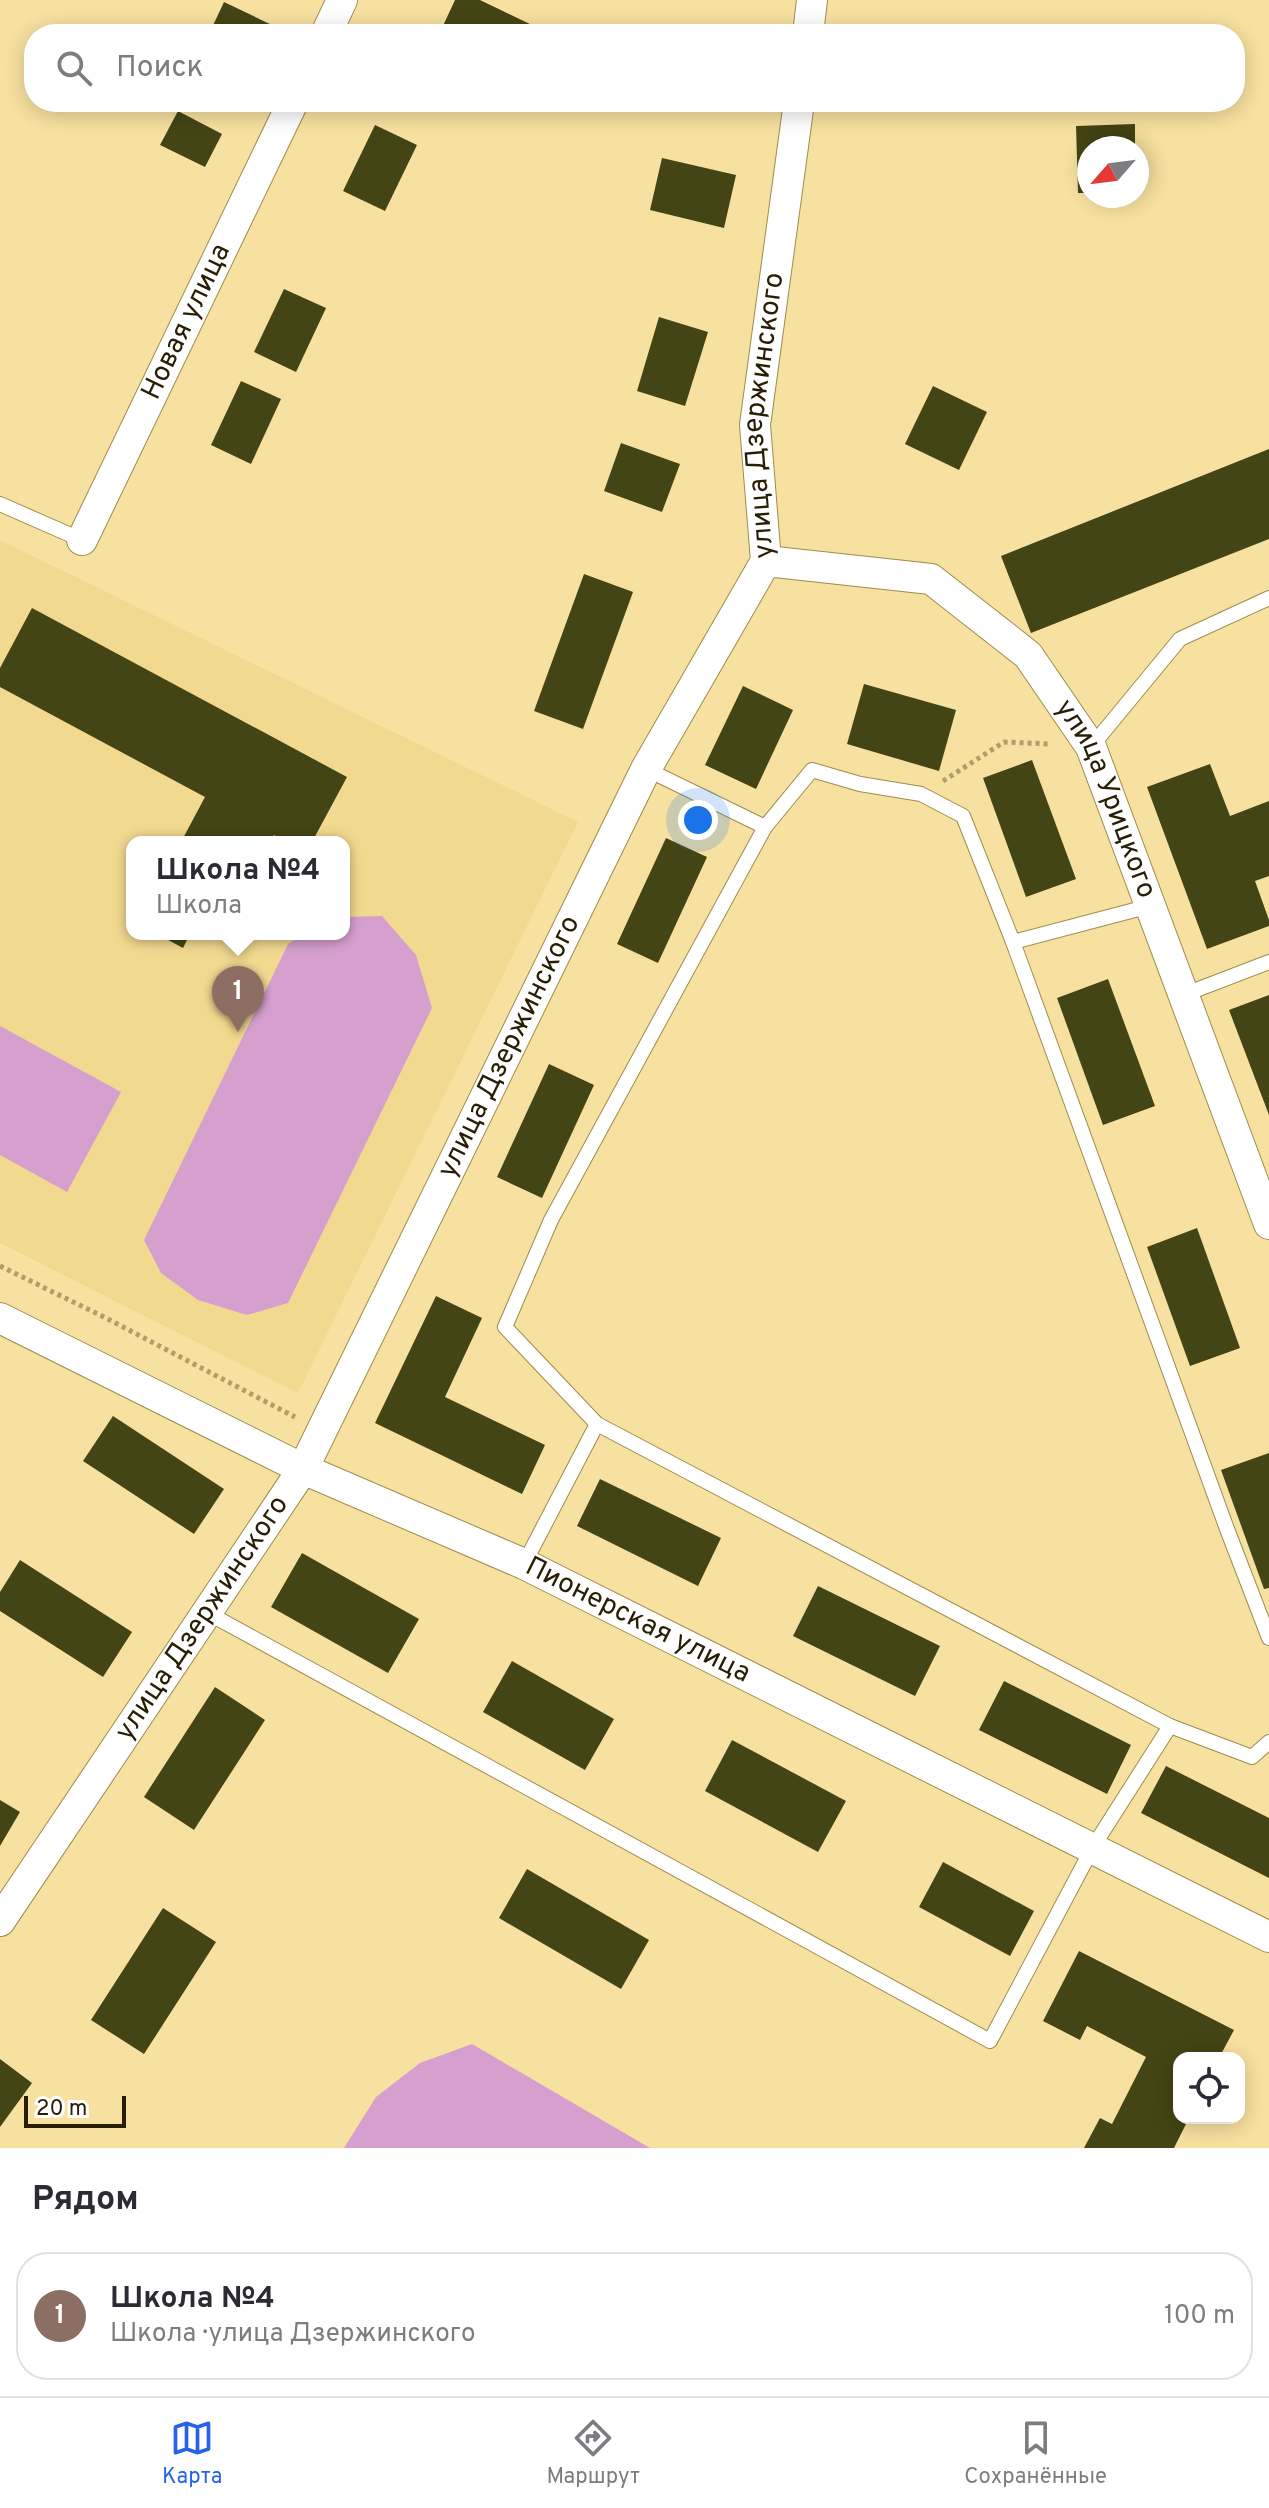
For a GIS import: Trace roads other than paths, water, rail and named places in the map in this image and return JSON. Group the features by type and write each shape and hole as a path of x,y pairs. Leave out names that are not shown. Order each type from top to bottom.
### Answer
{"street":[{"path":"331,24 342,0"},
{"path":"809,24 812,0"},
{"name":"Новая улица","path":"82,540 288,112"},
{"name":"улица Дзержинского","path":"0,1921 303,1469 646,769 766,561 755,425 798,112"},
{"name":"улица Урицкого","path":"766,561 931,579 1028,655 1091,747 1269,1224"},
{"name":"Пионерская улица","path":"0,1318 303,1469 524,1564 1269,1937"}],"lane":[{"path":"0,504 82,540"},
{"path":"1091,747 1180,639 1269,598"},
{"path":"646,769 765,827"},
{"path":"1269,1638 1265,1616 963,816 921,794 860,784 812,770 765,827 551,1220 505,1327 597,1424 1170,1726 1252,1757 1269,1742"},
{"path":"1013,942 1150,906"},
{"path":"1183,995 1269,962"},
{"path":"524,1564 597,1424"},
{"path":"206,1611 990,2041 1093,1847 1170,1726"}],"place":[{"name":"Школа №4","path":"238,1032"}]}
